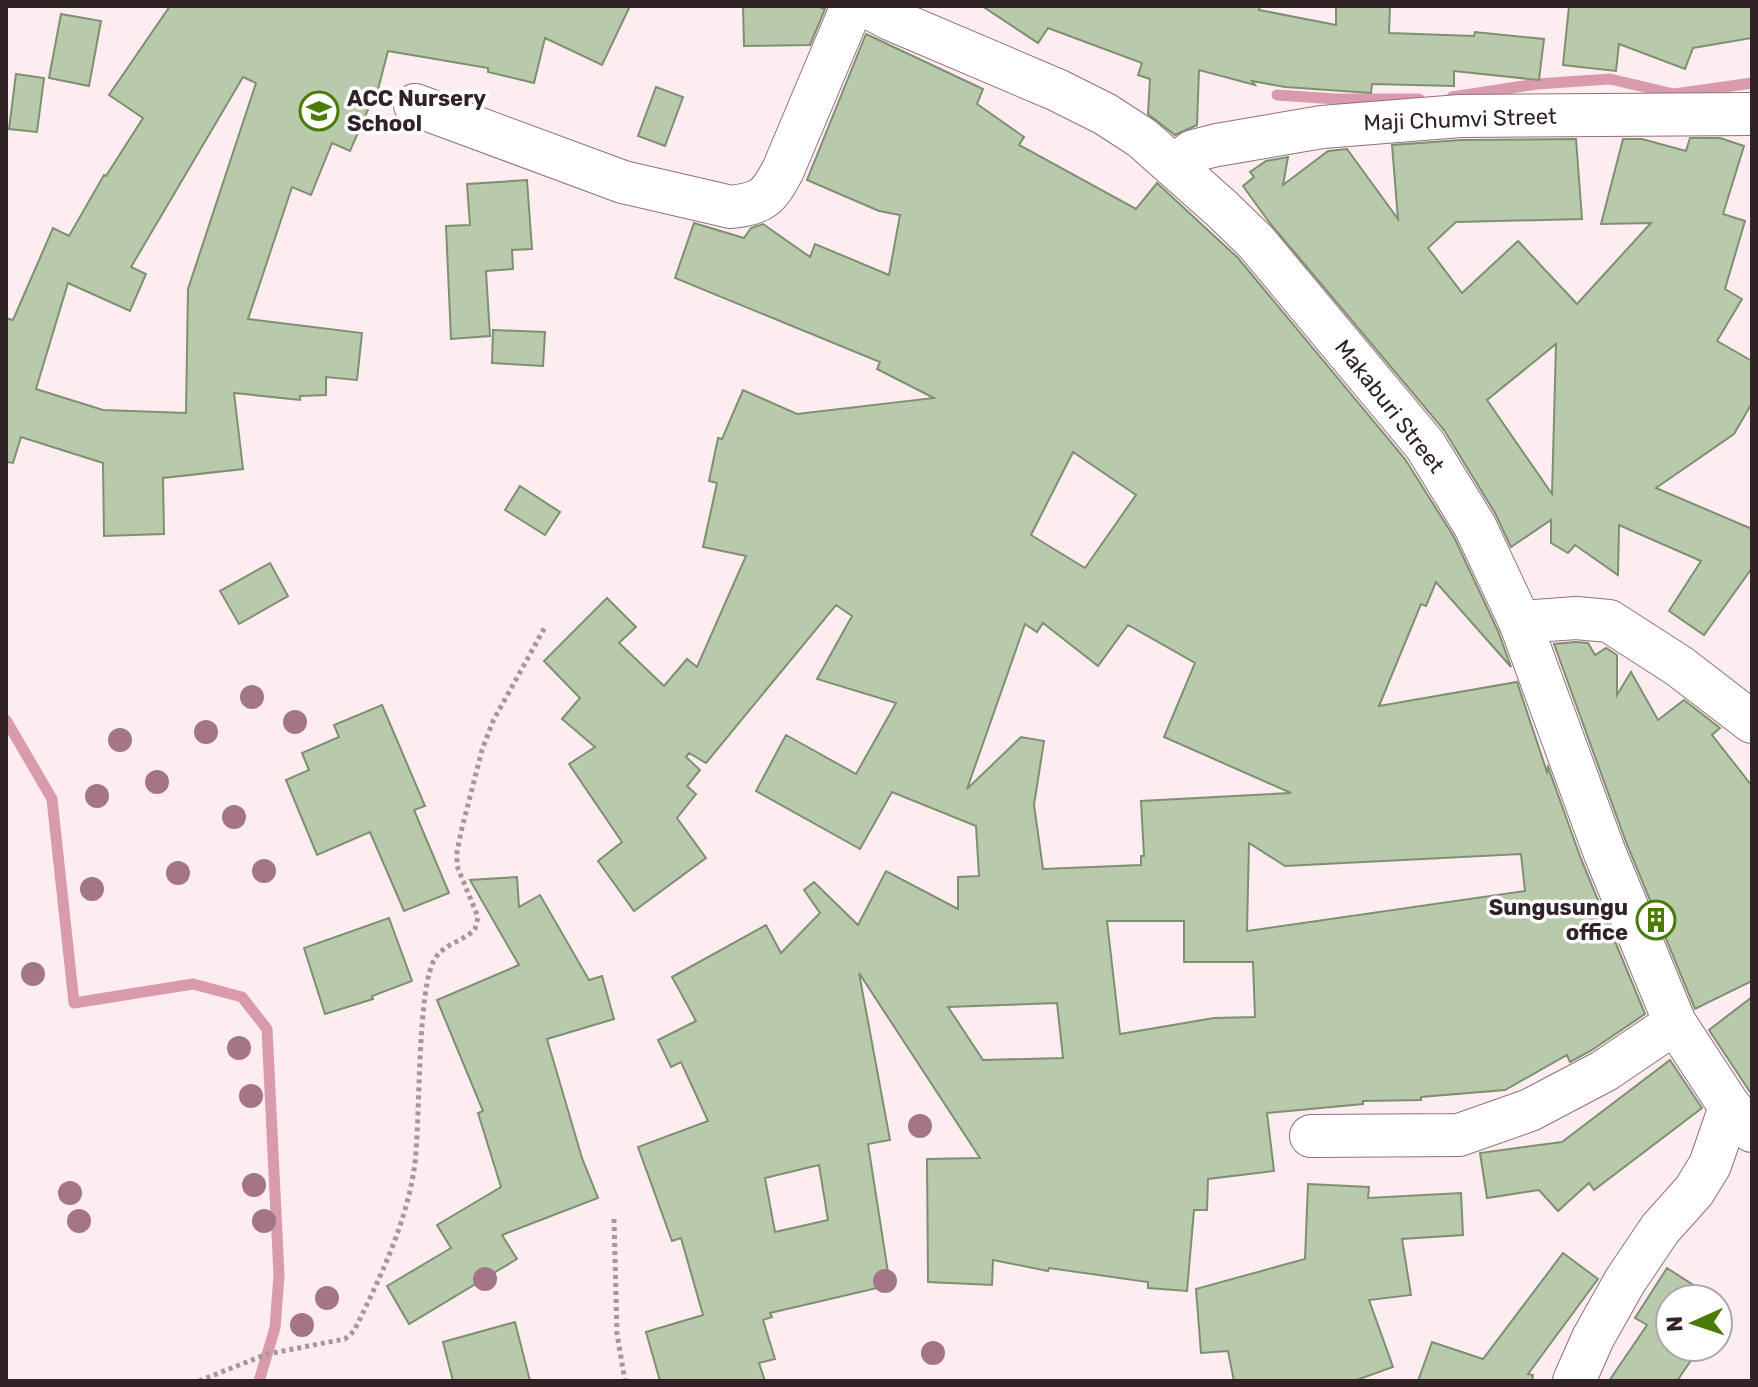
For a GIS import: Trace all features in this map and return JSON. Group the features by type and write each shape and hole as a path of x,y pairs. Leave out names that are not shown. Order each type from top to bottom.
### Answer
{"street":[{"path":"415,105 623,182 731,207 747,205 770,194 783,170 852,6"},
{"name":"Makaburi Street","path":"866,6 1045,84 1105,114 1142,138 1256,242 1425,445 1475,526 1520,622 1604,851 1675,1023 1741,1119"},
{"name":"Maji Chumvi Street","path":"1175,166 1193,151 1217,145 1372,121 1460,116 1752,114"},
{"path":"1520,622 1576,618 1609,621 1745,703"},
{"path":"1311,1136 1459,1135 1530,1110 1604,1071 1675,1023"},
{"path":"1574,1381 1593,1338 1625,1281 1660,1229 1694,1191 1741,1119"}],"path":[{"path":"199,1381 267,1354 345,1339 354,1331 385,1267 414,1171 423,1019 430,971 435,957 475,929 478,917 457,866 462,828 482,750 493,721 545,627"},
{"path":"614,1219 617,1334 625,1381"}],"building":[{"path":"170,6 630,6 602,65 545,38 534,83 488,72 488,68 388,51 376,97 350,151 332,143 311,195 292,187 248,319 362,333 357,380 326,377 326,395 300,396 300,400 234,393 243,469 163,478 164,534 104,536 103,463 21,437 13,463 6,462 6,318 13,320 53,228 69,236 104,175 143,118 109,95","holes":["243,77 256,83 188,289 186,413 103,410 36,389 68,283 130,311 146,274 131,267"]},
{"path":"743,6 817,6 825,9 810,45 744,46"},
{"path":"982,6 1260,6 1259,10 1336,25 1336,6 1390,6 1389,33 1474,36 1475,32 1544,39 1539,80 1454,71 1454,86 1372,84 1371,93 1285,87 1252,81 1255,85 1199,70 1197,125 1175,135 1148,114 1150,79 1138,75 1142,63 1048,28 1038,43"},
{"path":"1569,6 1752,6 1752,38 1693,48 1685,69 1619,44 1616,71 1563,65"},
{"path":"61,14 101,21 89,86 49,78"},
{"path":"866,34 983,89 977,104 1024,137 1019,145 1136,209 1157,183 1238,258 1405,459 1454,537 1498,631 1511,667 1436,582 1426,606 1421,604 1379,706 1517,682 1547,772 1548,767 1581,859 1645,1014 1570,1062 1567,1055 1505,1090 1421,1097 1421,1100 1363,1101 1363,1104 1267,1113 1274,1171 1208,1179 1207,1210 1194,1210 1187,1291 1148,1288 1148,1282 1049,1268 1048,1271 993,1260 992,1285 928,1282 927,1159 980,1158 859,973 890,1140 868,1144 890,1285 770,1313 772,1317 763,1320 775,1359 759,1363 765,1381 660,1381 646,1332 703,1315 681,1238 672,1241 638,1147 708,1121 681,1062 671,1067 658,1040 696,1021 672,977 766,925 781,953 820,913 804,890 814,882 858,925 886,871 958,909 958,877 979,876 976,826 892,792 860,849 756,791 786,735 856,774 896,703 817,679 852,616 836,605 706,763 689,753 686,757 700,770 687,786 696,794 677,818 706,858 634,911 598,861 622,842 569,764 595,747 562,719 580,698 544,661 607,598 636,627 619,643 664,686 687,659 697,667 746,556 703,547 717,483 709,481 718,438 722,439 743,390 797,414 934,398 877,369 880,362 675,278 694,223 744,238 751,228 763,224 810,257 815,244 889,275 900,215 879,211 807,180","holes":["1073,452 1136,495 1085,568 1031,535","1043,623 1098,666 1128,625 1195,663 1164,737 1291,793 1141,801 1144,856 1141,856 1141,865 1043,869 1034,805 1044,741 1021,737 967,789 1025,624 1037,632","1249,843 1285,866 1521,854 1525,891 1247,931","1107,921 1184,921 1184,962 1253,962 1255,1017 1214,1018 1120,1034","1057,1003 1063,1058 983,1060 948,1007","819,1165 828,1220 775,1232 765,1178"]},
{"path":"16,74 44,78 37,132 9,129"},
{"path":"656,87 683,97 665,146 638,136"},
{"path":"1690,138 1720,138 1744,146 1723,214 1745,221 1725,289 1742,299 1717,341 1752,361 1752,403 1734,434 1656,488 1752,529 1752,568 1704,635 1669,611 1701,561 1619,525 1618,575 1575,545 1568,553 1551,543 1551,520 1511,547 1495,513 1444,430 1269,222 1243,186 1254,177 1250,172 1266,161 1288,157 1283,185 1328,151 1347,149 1398,219 1392,145 1461,140 1576,139 1582,219 1456,222 1428,248 1462,293 1518,241 1577,304 1651,223 1601,224 1623,139 1642,139 1686,151","holes":["1556,344 1552,494 1487,400"]},
{"path":"527,180 532,249 512,250 513,269 486,271 490,336 451,339 446,226 470,225 467,184"},
{"path":"493,330 545,332 543,366 492,363"},
{"path":"520,486 560,512 545,535 505,510"},
{"path":"270,563 288,596 239,624 220,591"},
{"path":"1588,643 1595,655 1606,648 1617,655 1617,695 1631,672 1658,720 1684,700 1720,728 1712,735 1752,786 1752,981 1695,1009 1626,842 1554,644"},
{"path":"382,705 425,806 414,810 449,893 404,911 370,832 317,855 286,780 309,770 302,753 339,737 334,725"},
{"path":"517,877 519,907 540,895 589,980 602,976 614,1019 547,1039 582,1158 598,1198 502,1235 517,1259 409,1324 387,1286 451,1248 437,1225 501,1187 478,1113 483,1111 437,1000 519,965 470,880"},
{"path":"389,918 412,981 372,996 373,999 325,1014 304,948"},
{"path":"1752,997 1752,1095 1709,1030"},
{"path":"1670,1060 1702,1108 1594,1190 1589,1183 1558,1211 1539,1190 1487,1198 1480,1153 1562,1142"},
{"path":"1308,1184 1369,1187 1368,1198 1461,1193 1463,1235 1402,1239 1411,1295 1369,1300 1393,1367 1354,1381 1234,1381 1228,1351 1201,1353 1196,1289 1305,1259"},
{"path":"1563,1253 1598,1279 1528,1374 1533,1375 1532,1381 1418,1381 1432,1342 1483,1359"},
{"path":"1667,1268 1690,1283 1657,1283"},
{"path":"1654,1288 1654,1363 1689,1363 1677,1381 1609,1381 1647,1325 1635,1318"},
{"path":"515,1322 530,1381 453,1381 443,1342"}],"waterway":[{"path":"1452,97 1537,84 1610,79 1674,94 1752,83"},
{"path":"1277,95 1419,99"},
{"path":"6,720 52,799 74,1003 193,984 242,997 267,1029 279,1275 275,1328 259,1381"}],"place":[{"name":"ACC Nursery School","path":"319,111"},
{"name":"Sungusungu office","path":"1656,920"}]}
